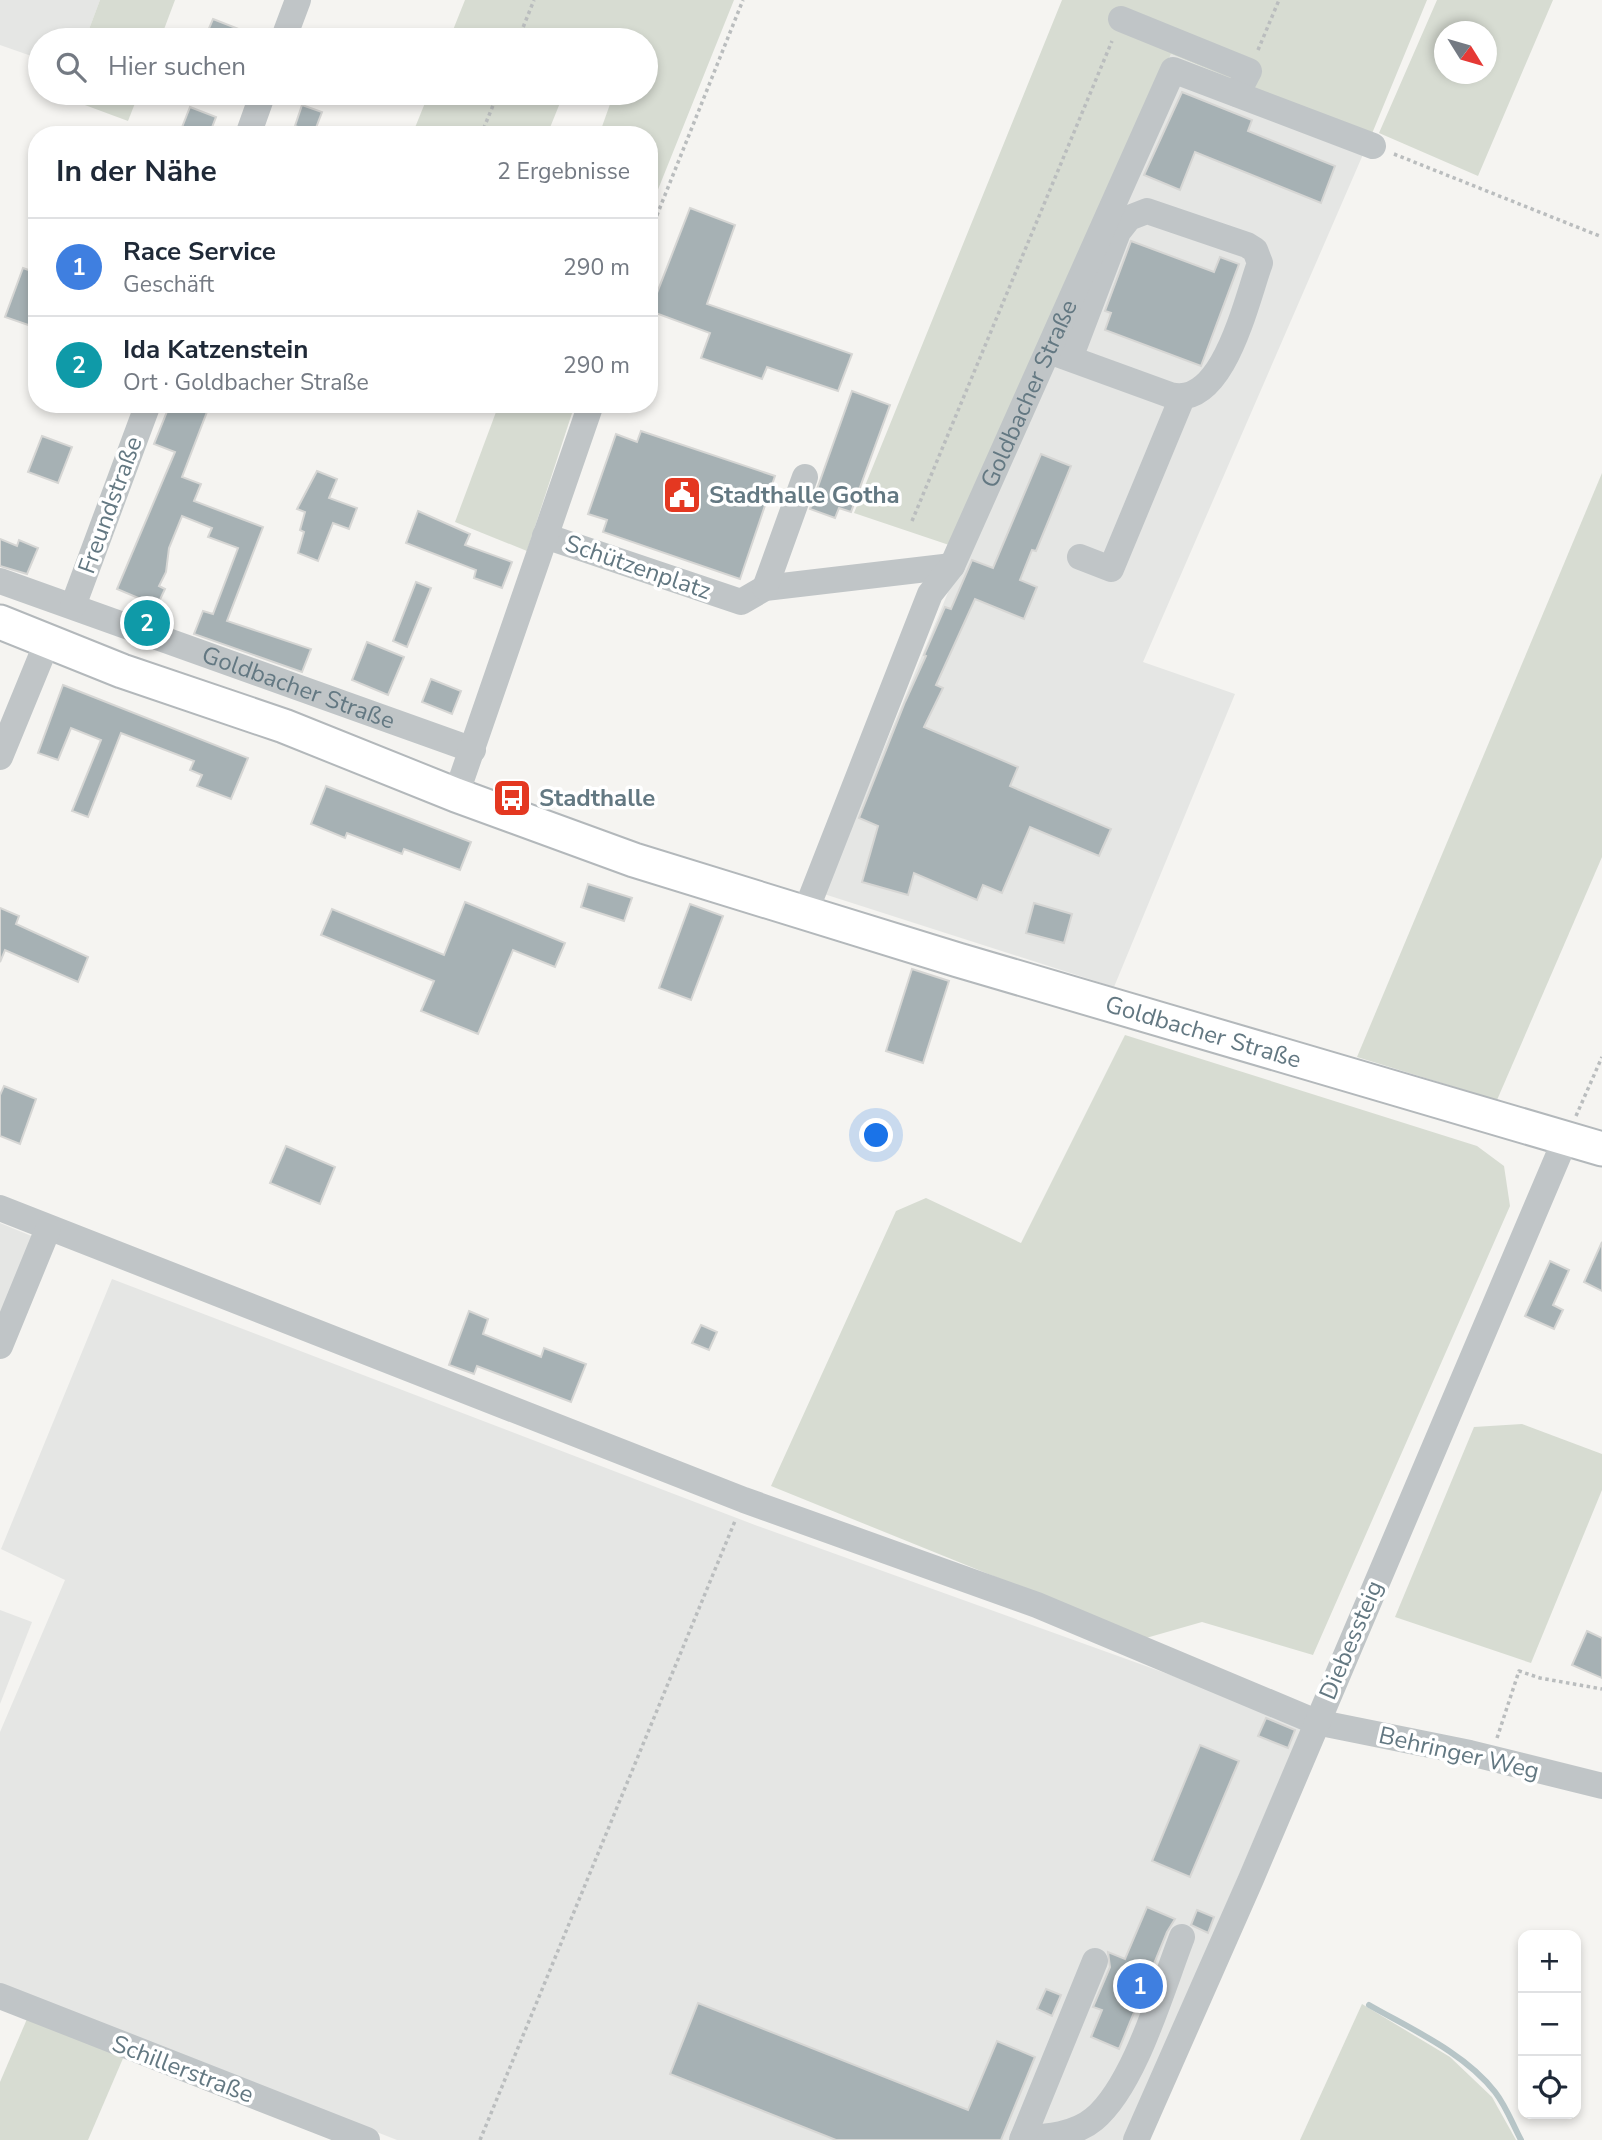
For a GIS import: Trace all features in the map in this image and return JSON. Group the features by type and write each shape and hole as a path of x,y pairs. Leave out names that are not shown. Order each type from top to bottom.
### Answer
{"main road":[{"name":"Goldbacher Straße","path":"0,622 122,671 284,726 456,795 634,860 804,913 1602,1149"}],"street":[{"path":"288,28 298,0"},
{"path":"1121,19 1243,82"},
{"name":"Goldbacher Straße","path":"804,913 930,594 953,566 1059,354 1173,69 1243,82 1373,146"},
{"path":"251,126 259,105"},
{"path":"1147,211 1255,250 1260,263 1221,368 1200,393 1182,398 1059,354 1118,232 1129,218 1147,211"},
{"path":"1080,557 1111,569 1182,398"},
{"name":"Freundstraße","path":"73,606 145,413"},
{"path":"545,536 588,413"},
{"path":"765,588 805,477"},
{"name":"Schützenplatz","path":"473,750 545,536 741,601 765,588 953,566"},
{"name":"Goldbacher Straße","path":"0,581 473,750"},
{"path":"0,757 48,640"},
{"path":"456,795 473,750"},
{"name":"Diebessteig","path":"1136,2140 1565,1140"},
{"name":"Behringer Weg","path":"0,1208 744,1500 1037,1605 1316,1722 1491,1758 1602,1786"},
{"path":"0,1346 48,1229"},
{"path":"1095,1961 1023,2139 1057,2136 1093,2120 1118,2093 1182,1937"},
{"name":"Schillerstraße","path":"0,1996 367,2140"},
{"path":"1136,2053 1168,2066"}],"path":[{"path":"523,28 534,0"},
{"path":"658,213 743,0"},
{"path":"1243,82 1279,0"},
{"path":"912,521 1121,19"},
{"path":"485,126 493,105"},
{"path":"1373,146 1602,237"},
{"path":"1565,1140 1602,1057"},
{"path":"480,2140 744,1500"},
{"path":"1491,1758 1519,1671 1540,1678 1602,1689"}],"shaded area":[{"path":"0,0 100,0 90,28 28,28 28,55 0,45"},
{"path":"100,0 175,0 164,28 90,28"},
{"path":"465,0 734,0 658,190 658,126 602,126 610,105 658,105 658,28 454,28"},
{"path":"1062,0 1427,0 1371,136 1171,54 955,547 854,513"},
{"path":"1437,0 1553,0 1478,176 1379,133"},
{"path":"1171,54 1371,136 1143,662 1235,694 1114,987 824,894 965,551 955,547"},
{"path":"85,105 134,105 128,121"},
{"path":"424,105 559,105 551,126 416,126"},
{"path":"496,413 572,413 527,551 455,522"},
{"path":"1602,473 1602,857 1497,1100 1357,1057"},
{"path":"1125,1035 1477,1146 1504,1166 1510,1206 1313,1655 1202,1622 1146,1638 771,1486 896,1211 926,1198 1021,1243"},
{"path":"0,1223 34,1237 0,1318"},
{"path":"112,1279 755,1525 1304,1723 1125,2140 397,2140 0,1984 0,1732 65,1580 1,1549"},
{"path":"1522,1424 1602,1454 1602,1490 1531,1663 1395,1617 1474,1427"},
{"path":"0,1610 32,1622 0,1704"},
{"path":"1362,2004 1450,2057 1492,2097 1516,2140 1300,2140"},
{"path":"27,2019 124,2056 88,2140 0,2140 0,2082"}],"building":[{"path":"213,19 236,28 209,28"},
{"path":"1182,92 1252,120 1248,131 1335,166 1321,203 1195,152 1180,190 1144,175"},
{"path":"302,105 322,112 317,126 295,126"},
{"path":"190,107 216,117 212,126 183,126"},
{"path":"690,208 735,225 707,304 852,354 838,391 767,367 762,379 701,358 710,333 658,314 658,290"},
{"path":"1131,241 1214,272 1220,257 1239,264 1201,366 1105,330 1111,313 1105,311"},
{"path":"23,268 28,270 28,325 5,317"},
{"path":"852,391 890,405 851,512 839,508 835,518 810,509"},
{"path":"166,413 207,413 182,477 201,484 194,501 263,527 227,621 311,649 302,672 194,634 203,611 213,614 238,548 208,537 212,528 182,516 169,548 166,572 159,586 165,589 157,606 117,589 175,452 154,444"},
{"name":"Stadthalle Gotha","path":"641,431 775,476 740,579 603,532 607,520 588,514 616,434 637,442"},
{"path":"42,436 72,447 58,483 28,472"},
{"path":"1041,454 1071,466 1036,551 1032,550 1020,580 1037,587 1024,619 975,599 936,685 943,688 924,727 1018,767 1010,786 1111,829 1099,856 1030,827 1002,893 983,885 977,900 914,873 908,895 862,882 878,826 859,818 926,656 924,655 945,607 951,609 972,560 993,568"},
{"path":"317,471 337,479 329,498 357,508 349,529 333,523 318,561 298,553 304,532 300,530 305,512 297,509"},
{"path":"418,511 470,534 465,545 512,562 502,588 474,578 476,570 406,543"},
{"path":"0,539 17,546 19,540 38,548 27,574 0,566"},
{"path":"416,582 431,588 407,647 393,641"},
{"path":"367,642 404,657 388,695 352,680"},
{"path":"431,679 461,691 452,714 422,702"},
{"path":"63,685 248,758 231,799 197,786 202,775 190,770 194,761 121,733 88,817 72,811 101,740 71,728 58,760 38,753"},
{"path":"326,786 471,842 460,870 404,849 402,854 347,833 345,838 311,824"},
{"path":"588,884 632,898 624,921 581,907"},
{"path":"465,902 565,943 555,967 513,950 478,1034 421,1011 434,981 321,935 332,909 444,955"},
{"path":"1034,903 1072,914 1064,943 1026,933"},
{"path":"690,904 723,916 691,1000 659,988"},
{"path":"0,908 19,916 16,924 88,957 78,982 5,950 0,962"},
{"path":"912,969 949,981 923,1063 886,1051"},
{"path":"4,1086 36,1099 20,1144 0,1136 0,1095"},
{"path":"286,1146 335,1167 320,1204 270,1183"},
{"path":"1602,1242 1602,1291 1584,1282"},
{"path":"1550,1261 1569,1270 1553,1305 1563,1310 1554,1329 1525,1316"},
{"path":"469,1311 488,1319 483,1334 541,1357 544,1348 586,1364 571,1402 477,1366 474,1374 449,1365"},
{"path":"701,1325 717,1332 709,1350 692,1343"},
{"path":"1587,1631 1602,1638 1602,1678 1572,1665"},
{"path":"1266,1718 1295,1730 1288,1748 1258,1736"},
{"path":"1200,1745 1239,1761 1190,1877 1152,1861"},
{"path":"1147,1907 1175,1919 1167,1932 1119,2049 1091,2037 1102,2010 1093,2007 1110,1967 1108,1952 1125,1959"},
{"path":"1197,1910 1214,1917 1208,1933 1191,1925"},
{"path":"1046,1989 1061,1995 1052,2016 1037,2009"},
{"path":"698,2003 968,2110 997,2041 1035,2057 1001,2140 836,2140 670,2074"}],"waterway":[{"path":"1369,2005 1437,2043 1469,2065 1499,2097 1521,2140"}],"place":[{"name":"Stadthalle Gotha","path":"682,495"},
{"name":"Ida Katzenstein","path":"147,623"},
{"name":"Stadthalle","path":"512,798"},
{"name":"Race Service","path":"1140,1986"}]}
